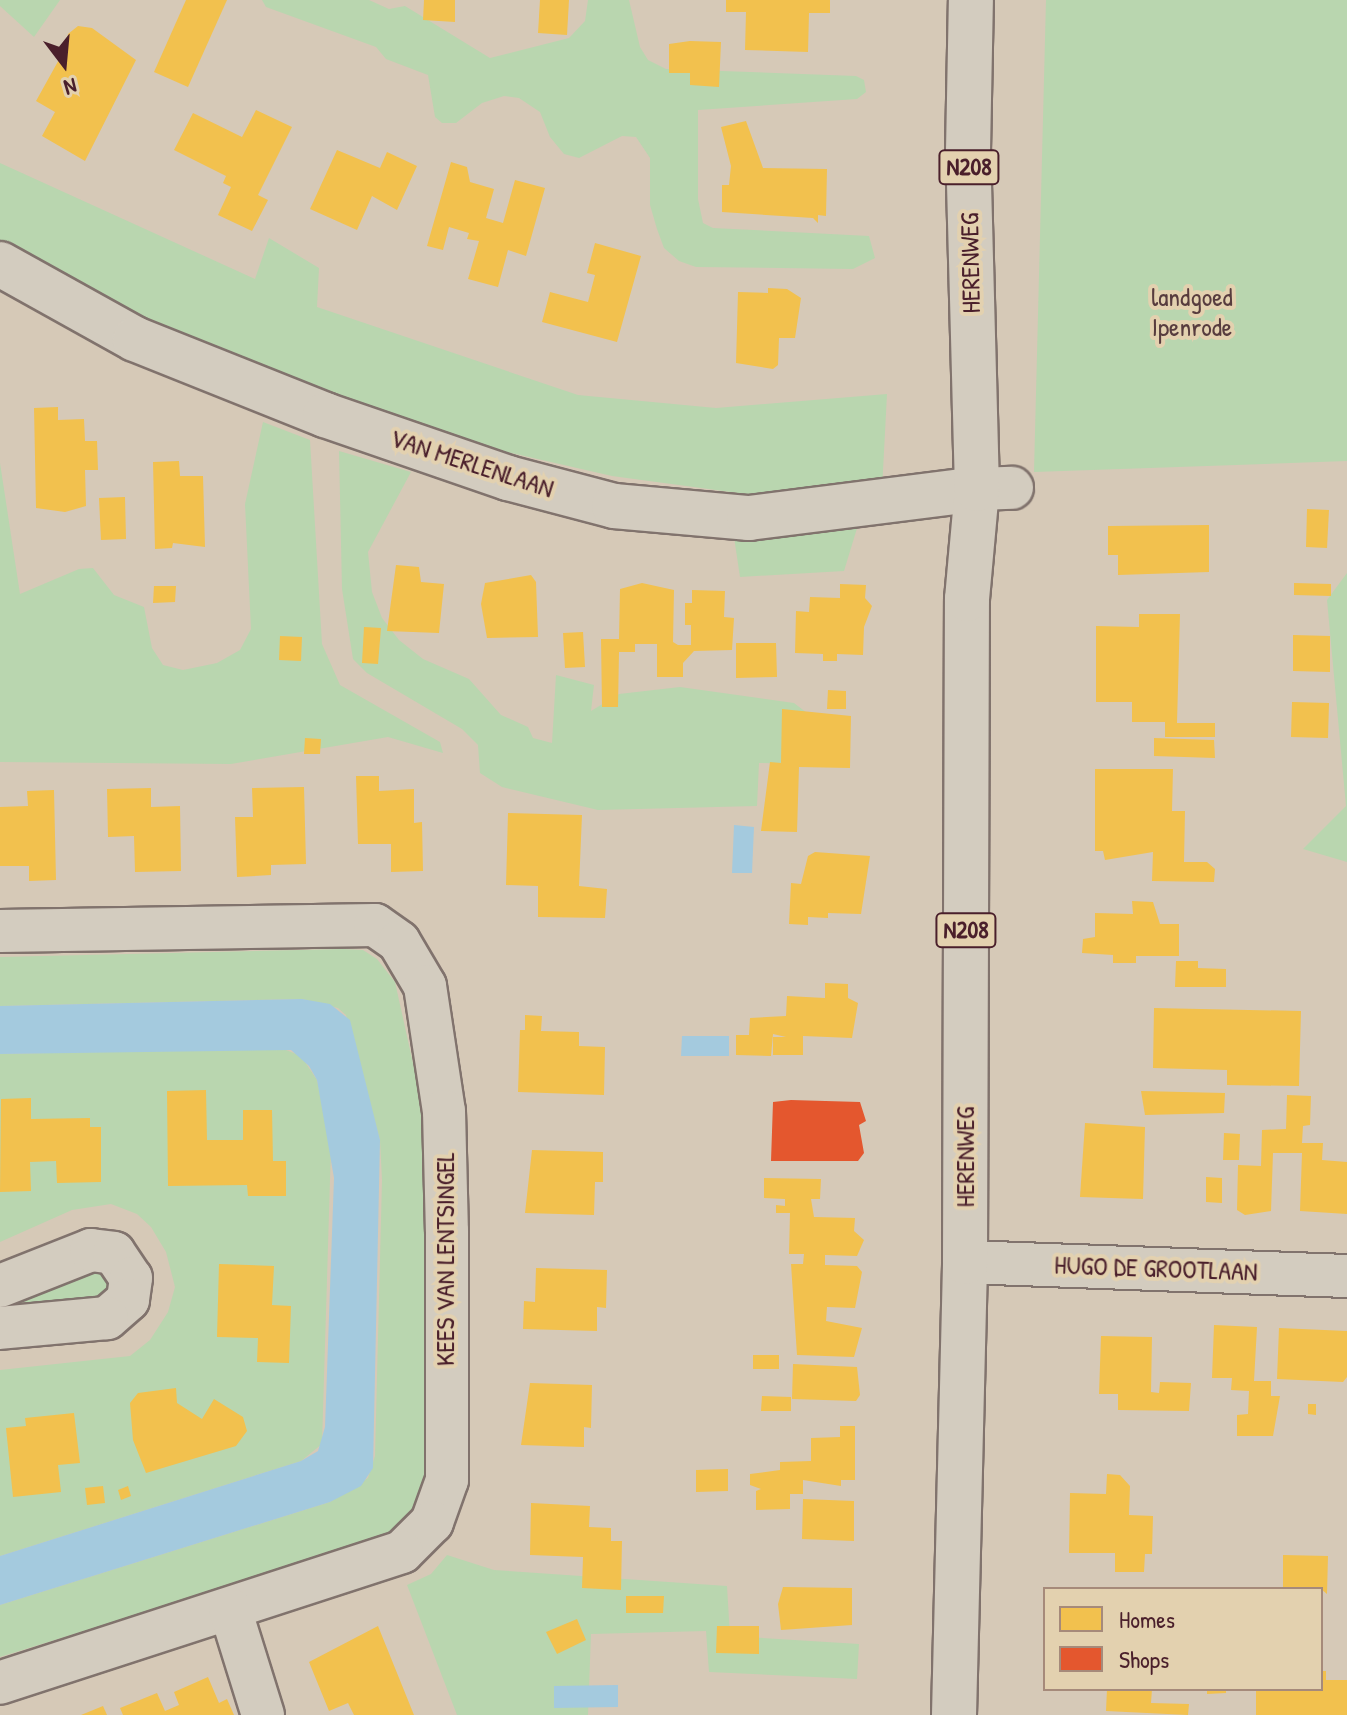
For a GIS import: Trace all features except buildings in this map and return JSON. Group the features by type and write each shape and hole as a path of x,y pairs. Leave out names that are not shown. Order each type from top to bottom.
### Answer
{"main road":[{"name":"HERENWEG","path":"954,1715 965,1262 967,599 980,489 971,333 971,0"},
{"name":"VAN MERLENLAAN","path":"0,264 135,339 325,415 508,478 614,506 749,518 980,489"}],"street":[{"name":"KEES VAN LENTSINGEL","path":"0,931 375,925 399,942 425,986 444,1111 447,1480 432,1522 402,1552 0,1683"},
{"path":"0,1286 91,1250 114,1253 131,1278 128,1300 107,1318 0,1328"},
{"name":"HUGO DE GROOTLAAN","path":"965,1262 1347,1276"},
{"path":"230,1609 263,1715"}],"green space":[{"path":"0,0 60,0 34,37 0,6"},
{"path":"262,0 369,0 389,9 405,6 490,58 569,38 585,21 588,0 629,0 640,47 648,60 666,69 856,76 864,80 866,92 857,99 698,110 698,199 703,223 713,228 869,236 875,258 853,269 696,267 679,261 664,248 657,229 650,205 650,158 636,137 622,136 579,158 564,154 550,137 540,112 519,98 504,96 482,103 456,123 442,123 435,117 428,75 386,59 376,47 266,7"},
{"name":"landgoed Ipenrode","path":"1046,0 1347,0 1347,461 1034,472"},
{"path":"0,163 255,279 269,238 319,268 317,307 578,395 716,408 887,394 882,490 768,497 612,476 433,435 275,379 0,259"},
{"path":"263,422 310,440 322,644 340,685 440,742 443,753 388,737 231,764 0,762 0,463 20,594 79,569 93,568 114,595 144,607 152,648 163,665 183,670 217,663 240,650 251,629 245,504"},
{"path":"339,451 411,472 368,552 372,592 382,618 399,640 423,659 469,679 501,715 528,727 533,738 552,743 556,675 594,685 591,711 619,694 680,687 794,703 811,716 807,764 759,763 757,806 598,810 502,787 480,773 478,745 462,729 367,673 353,659 342,589"},
{"path":"858,525 844,571 740,577 734,537"},
{"path":"1347,573 1347,862 1303,849 1346,806 1327,600"},
{"path":"363,950 377,959 395,982 428,1131 426,1471 420,1507 397,1534 0,1657 0,1605 330,1502 368,1478 375,1456 382,1180 380,1140 346,1015 338,1008 302,999 0,1006 0,957"},
{"path":"281,1048 301,1056 317,1080 331,1147 322,1444 301,1461 0,1556 0,1370 130,1356 150,1340 168,1312 175,1287 166,1252 151,1227 137,1214 111,1204 72,1210 0,1242 0,1054"},
{"path":"88,1265 113,1273 107,1299 21,1303"},
{"path":"447,1555 494,1570 727,1586 730,1636 859,1644 857,1679 709,1672 706,1631 591,1634 588,1715 457,1715 407,1585 431,1574"}],"water":[{"path":"734,825 754,827 752,873 732,873"},
{"path":"302,999 330,1004 350,1020 380,1140 373,1468 361,1486 330,1502 0,1605 0,1556 301,1461 318,1451 325,1427 334,1178 317,1080 309,1066 291,1050 0,1054 0,1006"},
{"path":"682,1036 729,1036 729,1056 681,1056"},
{"path":"618,1685 618,1707 554,1708 554,1686"}]}
